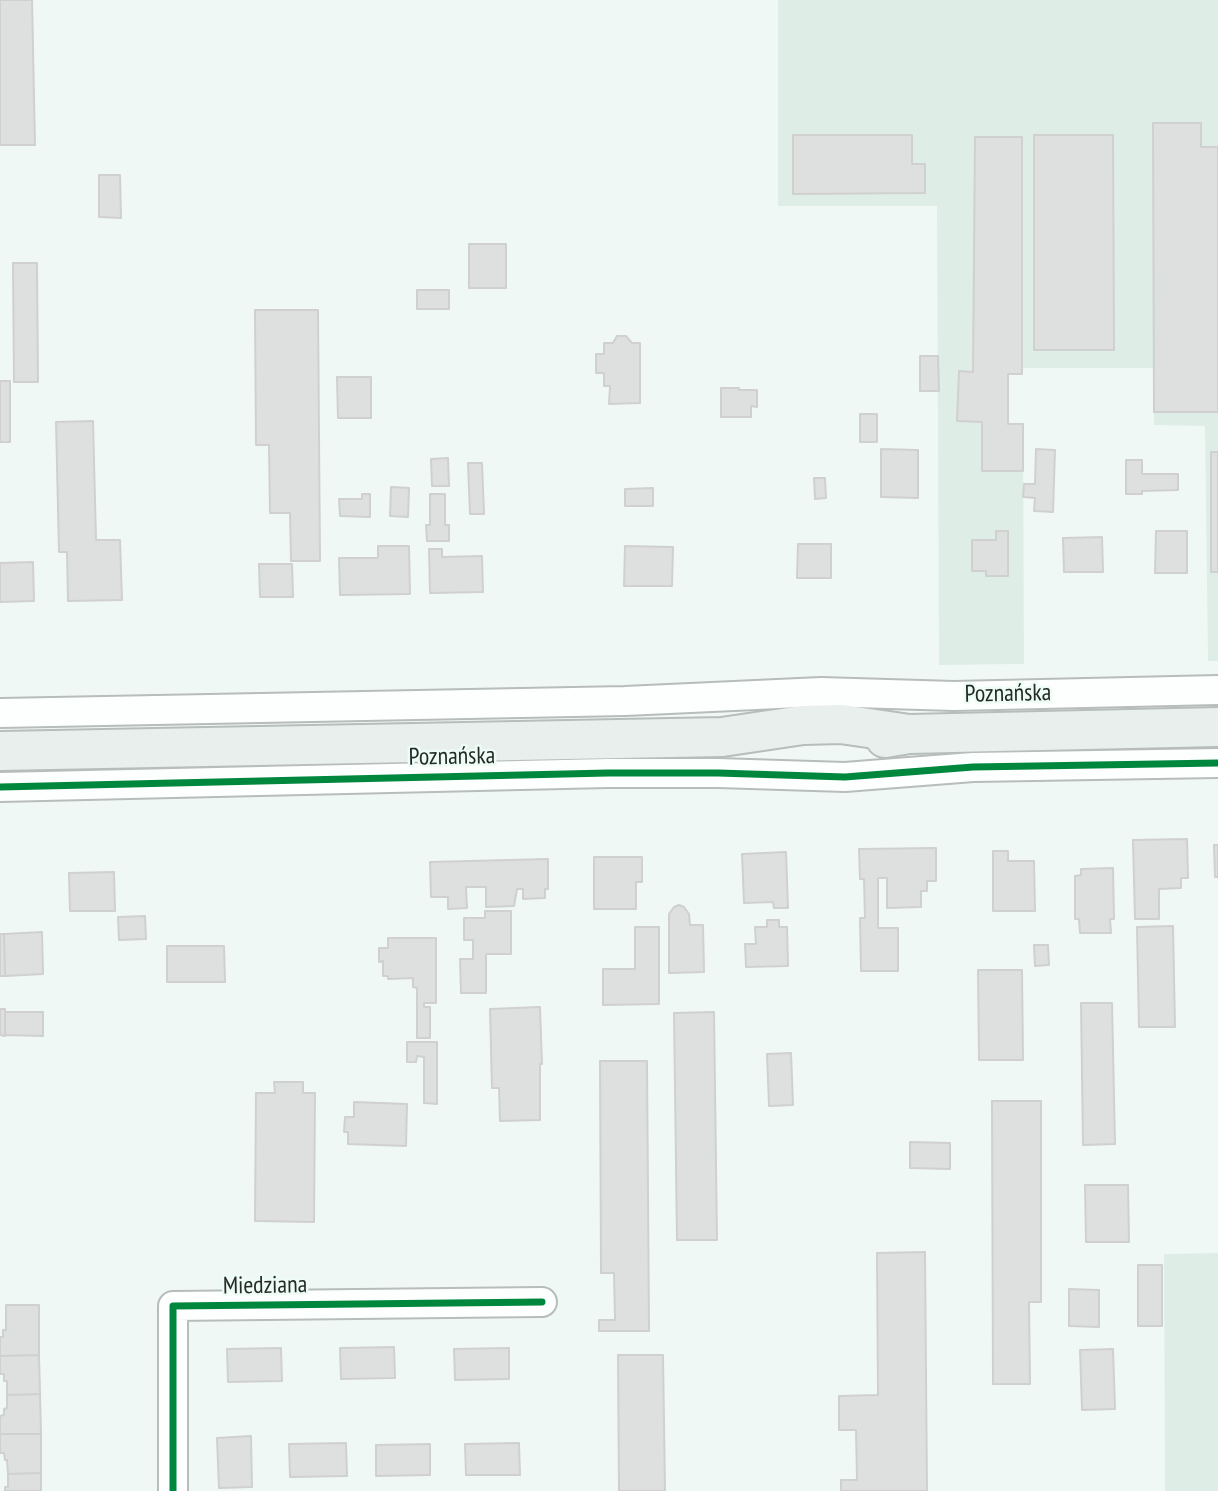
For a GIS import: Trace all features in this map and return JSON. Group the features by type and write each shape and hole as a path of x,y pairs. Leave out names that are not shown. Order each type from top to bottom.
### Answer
{"main road":[{"name":"Poznańska","path":"0,751 722,737 803,725 841,724 909,734 1218,727"}],"street":[{"name":"Poznańska","path":"0,713 612,701 821,692 954,696 1218,690"},
{"name":"Poznańska","path":"0,787 622,773 718,772 845,777 973,767 1218,763"},
{"name":"Miedziana","path":"173,1491 173,1306 542,1302"}],"shaded area":[{"path":"778,0 1218,0 1218,661 1208,661 1205,426 1154,425 1153,368 1023,368 1022,374 1008,374 1008,424 1023,424 1024,664 939,665 937,206 778,206"},
{"path":"1218,1253 1218,1491 1165,1491 1164,1254"}],"building":[{"path":"0,0 32,0 35,145 0,145"},
{"path":"1153,123 1201,123 1201,147 1218,147 1218,412 1154,412"},
{"path":"793,135 912,135 912,164 925,164 925,193 793,194"},
{"path":"1034,135 1113,135 1114,350 1034,350"},
{"path":"975,137 1022,137 1022,374 1008,374 1008,424 1023,424 1023,471 982,471 982,422 957,421 959,371 973,372"},
{"path":"99,175 120,175 121,218 99,217"},
{"path":"469,244 506,244 506,288 469,288"},
{"path":"13,263 37,263 38,382 14,382"},
{"path":"417,290 449,290 449,309 417,309"},
{"path":"255,310 318,310 320,561 291,561 290,513 270,513 269,445 256,445"},
{"path":"617,336 626,336 632,343 640,343 640,403 609,404 610,386 604,386 604,373 596,373 596,354 604,354 604,343 613,343"},
{"path":"920,356 938,356 939,391 920,391"},
{"path":"337,377 371,377 371,418 338,418"},
{"path":"0,381 10,381 10,442 0,442"},
{"path":"721,388 757,390 757,407 751,406 751,417 721,417"},
{"path":"860,414 877,414 877,442 860,442"},
{"path":"93,421 96,540 120,540 122,600 68,601 67,552 59,552 56,422"},
{"path":"881,449 918,450 918,498 881,497"},
{"path":"1036,449 1055,450 1053,512 1034,511 1035,498 1023,497 1024,484 1035,484"},
{"path":"1211,452 1218,452 1218,572 1211,572"},
{"path":"448,458 449,486 432,486 431,459"},
{"path":"1126,460 1142,460 1142,474 1178,474 1178,490 1126,494"},
{"path":"468,463 482,463 484,514 470,514"},
{"path":"814,478 825,478 826,498 815,499"},
{"path":"391,487 409,488 408,517 390,516"},
{"path":"653,488 653,506 625,506 625,489"},
{"path":"362,494 370,494 370,517 340,516 339,499 362,499"},
{"path":"430,494 445,494 445,525 449,525 449,541 427,541"},
{"path":"996,531 1008,531 1008,576 986,576 986,571 972,571 972,540 996,540"},
{"path":"1156,531 1187,531 1187,573 1155,573"},
{"path":"1102,537 1103,572 1064,572 1063,538"},
{"path":"798,544 831,544 831,578 797,578"},
{"path":"378,546 409,546 410,594 340,595 339,558 378,558"},
{"path":"625,546 673,547 672,586 624,586"},
{"path":"429,549 442,549 442,557 482,556 483,592 430,593"},
{"path":"33,562 34,601 0,602 0,563"},
{"path":"259,564 292,564 293,597 260,597"},
{"path":"1187,839 1188,878 1181,878 1181,888 1159,889 1159,919 1135,919 1133,840"},
{"path":"1214,845 1218,845 1218,877 1215,877"},
{"path":"936,848 936,881 927,881 927,891 921,891 921,907 887,908 887,878 878,878 878,928 898,928 898,971 861,971 860,918 865,918 864,879 860,879 859,849"},
{"path":"993,851 1008,851 1008,861 1034,861 1035,911 993,911"},
{"path":"786,852 788,908 774,908 773,902 744,903 742,854"},
{"path":"594,857 642,857 642,882 636,882 636,909 594,909"},
{"path":"548,859 548,889 545,889 545,898 523,899 523,889 517,889 514,906 486,907 486,887 466,887 467,908 448,909 448,897 431,897 430,862"},
{"path":"1113,868 1114,919 1110,919 1111,933 1080,933 1079,919 1075,919 1075,876 1081,875 1081,869"},
{"path":"114,872 115,911 70,911 69,873"},
{"path":"679,905 689,914 690,925 703,925 704,972 669,973 669,914"},
{"path":"485,911 511,911 511,954 486,954 486,993 461,993 460,959 473,959 473,940 464,940 464,918 485,918"},
{"path":"145,916 146,939 119,940 118,917"},
{"path":"767,920 779,920 779,927 787,927 788,966 746,967 745,944 756,944 755,927 767,927"},
{"path":"1173,926 1175,1027 1139,1027 1137,927"},
{"path":"635,927 659,927 659,1004 603,1005 603,969 635,969"},
{"path":"42,932 43,974 5,976 4,934"},
{"path":"0,934 4,934 5,976 0,976"},
{"path":"388,938 436,938 436,1003 424,1003 424,1007 430,1007 430,1038 417,1038 417,988 413,987 413,978 388,979 388,976 383,976 383,961 379,962 379,948 388,948"},
{"path":"1034,945 1048,945 1049,965 1035,966"},
{"path":"167,946 224,946 225,982 167,982"},
{"path":"978,970 1022,970 1023,1060 979,1060"},
{"path":"1081,1003 1112,1003 1115,1144 1083,1145"},
{"path":"540,1007 540,1120 500,1121 499,1088 492,1088 490,1009"},
{"path":"0,1009 5,1009 5,1036 0,1035"},
{"path":"5,1012 43,1012 43,1036 5,1035"},
{"path":"714,1012 717,1240 677,1240 674,1013"},
{"path":"407,1042 437,1042 437,1104 424,1103 424,1057 417,1056 416,1062 407,1062"},
{"path":"791,1053 793,1105 769,1106 767,1054"},
{"path":"600,1061 647,1061 649,1331 599,1331 599,1320 615,1320 614,1273 601,1273"},
{"path":"274,1082 303,1082 303,1093 315,1093 314,1222 255,1221 256,1093 275,1093"},
{"path":"992,1101 1041,1101 1041,1302 1029,1302 1030,1384 993,1384"},
{"path":"354,1102 407,1104 406,1146 348,1144 348,1132 344,1132 345,1117 354,1117"},
{"path":"910,1142 950,1143 950,1169 910,1168"},
{"path":"1085,1185 1128,1185 1129,1242 1086,1242"},
{"path":"925,1252 927,1491 841,1491 841,1480 857,1480 856,1430 839,1430 839,1396 878,1395 877,1253"},
{"path":"1138,1265 1162,1265 1162,1326 1138,1326"},
{"path":"1069,1289 1099,1290 1099,1327 1069,1326"},
{"path":"6,1305 39,1305 39,1355 0,1356 0,1337 3,1337 3,1330 6,1330"},
{"path":"394,1347 395,1378 341,1379 340,1348"},
{"path":"281,1348 282,1381 228,1382 227,1349"},
{"path":"509,1348 509,1379 455,1380 454,1349"},
{"path":"1113,1349 1115,1409 1082,1410 1080,1350"},
{"path":"39,1355 40,1394 7,1395 7,1381 4,1381 4,1374 0,1374 0,1356"},
{"path":"618,1355 663,1355 665,1491 619,1491"},
{"path":"40,1394 41,1434 0,1434 0,1416 4,1415 4,1409 7,1408 7,1395"},
{"path":"0,1434 41,1434 41,1473 8,1474 7,1460 4,1453 0,1453"},
{"path":"251,1436 252,1487 219,1488 217,1438"},
{"path":"346,1443 347,1476 290,1477 289,1444"},
{"path":"519,1443 520,1475 466,1475 465,1444"},
{"path":"430,1444 430,1475 376,1476 376,1445"},
{"path":"41,1473 41,1491 5,1491 5,1487 8,1487 8,1474"}],"cycle path":[{"path":"0,787 608,773 845,777 973,767 1218,763"},
{"path":"173,1491 173,1306 542,1302"}]}
